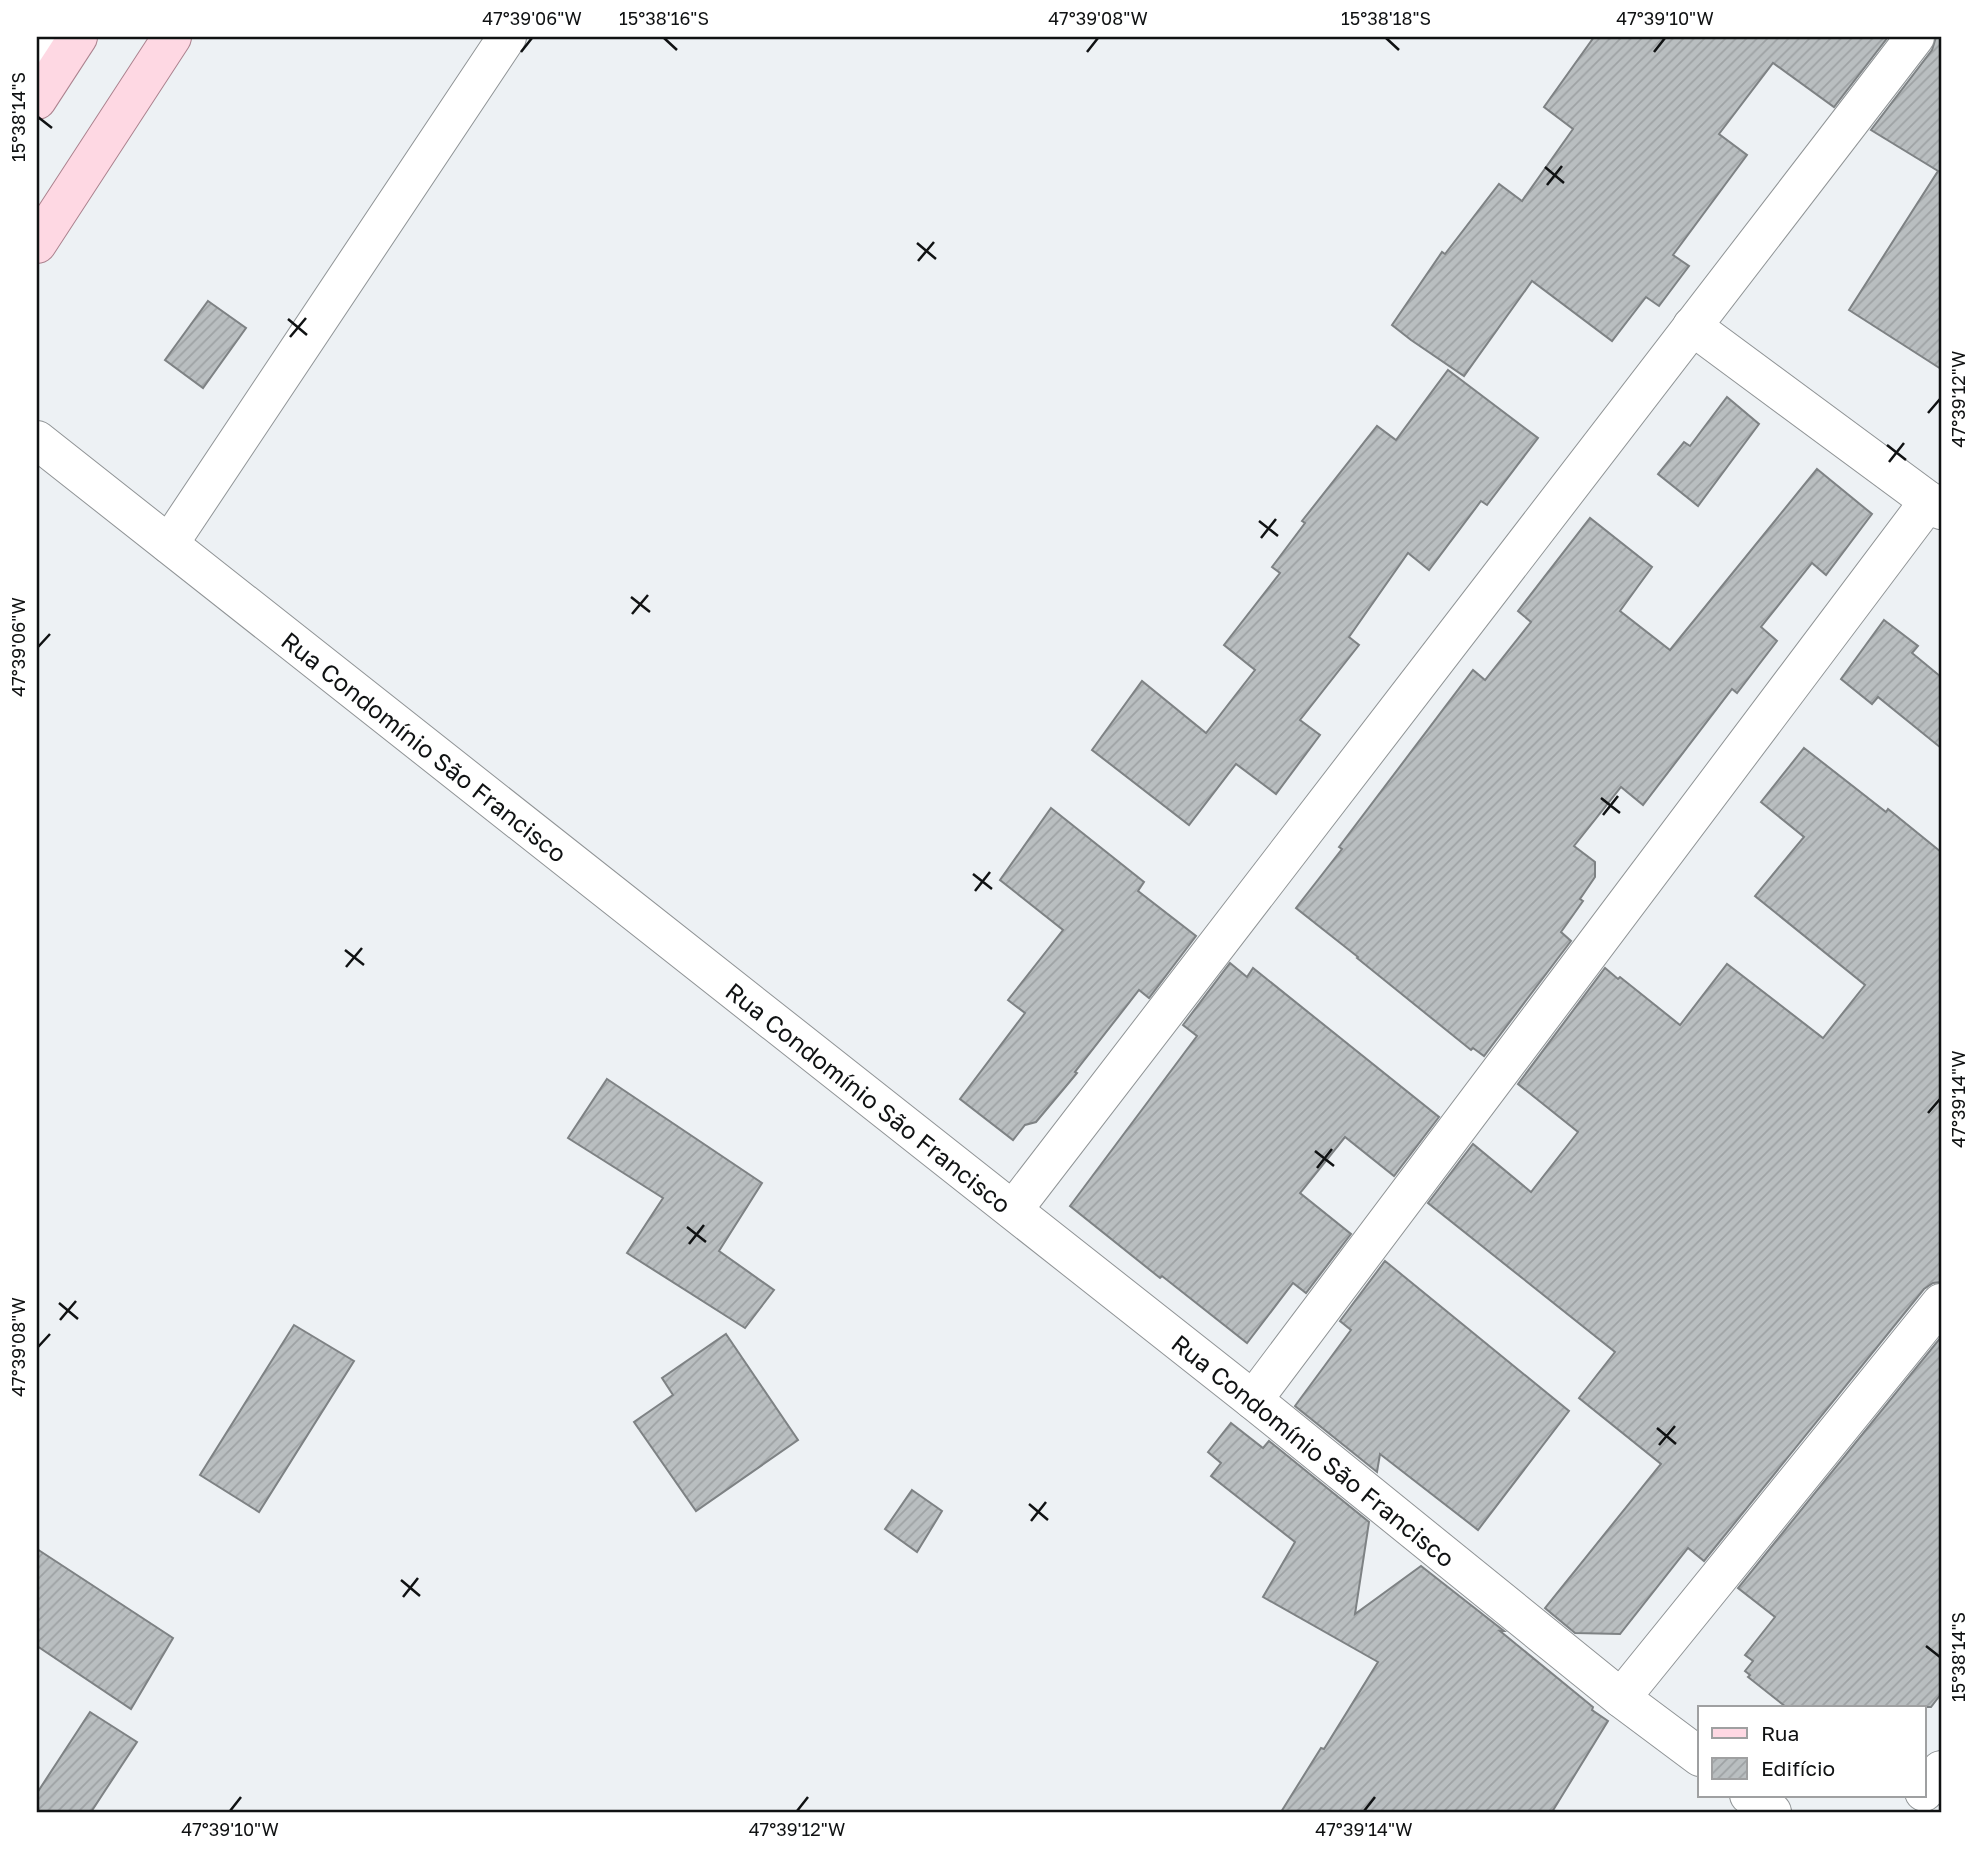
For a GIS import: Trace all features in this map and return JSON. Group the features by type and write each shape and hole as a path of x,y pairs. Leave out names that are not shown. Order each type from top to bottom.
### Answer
{"main road":[{"path":"37,244 172,37"},
{"path":"37,100 59,49"}],"street":[{"path":"169,544 507,37"},
{"path":"1013,1210 1915,37"},
{"path":"1253,1400 1935,505 1692,326"},
{"name":"Rua Condomínio São Francisco","path":"37,440 1253,1400 1621,1698 1698,1756"},
{"path":"1621,1698 1941,1303"},
{"path":"1926,1788 1941,1770"},
{"path":"1752,1797 1772,1812"},
{"path":"1907,1812 1919,1797"}],"building":[{"path":"1594,37 1888,37 1834,107 1773,63 1719,134 1747,155 1673,255 1689,266 1659,306 1646,297 1612,341 1532,281 1464,376 1392,325 1442,252 1445,254 1499,184 1522,201 1573,129 1544,107"},
{"path":"1936,37 1941,37 1941,369 1849,310 1938,171 1871,130 1932,50"},
{"path":"208,301 246,328 203,388 165,360"},
{"path":"1448,370 1538,438 1487,505 1481,501 1429,570 1408,553 1349,637 1359,645 1300,720 1320,735 1276,794 1236,764 1189,825 1092,750 1142,681 1206,733 1255,670 1224,645 1280,573 1272,567 1305,523 1302,521 1377,426 1396,440"},
{"path":"1727,397 1759,424 1698,506 1658,474 1684,442 1690,446"},
{"path":"1817,469 1872,514 1826,575 1812,563 1761,627 1777,641 1737,693 1732,689 1643,805 1621,787 1574,846 1595,862 1595,877 1580,899 1583,901 1561,932 1571,941 1484,1056 1473,1048 1471,1050 1296,908 1473,670 1485,680 1531,622 1518,611 1590,518 1652,567 1620,611 1670,650"},
{"path":"1884,620 1918,646 1912,653 1941,677 1941,748 1878,697 1872,704 1841,679"},
{"path":"1804,748 1886,812 1888,809 1941,852 1941,1282 1933,1283 1924,1289 1704,1561 1688,1548 1620,1634 1575,1633 1545,1608 1661,1464 1579,1398 1615,1352 1428,1203 1473,1144 1531,1192 1578,1132 1518,1084 1605,968 1680,1025 1727,964 1823,1038 1865,985 1755,896 1804,837 1761,802"},
{"path":"1051,808 1144,882 1138,891 1196,936 1149,998 1139,990 1075,1072 1077,1073 1036,1122 1025,1125 1013,1140 960,1099 1025,1013 1008,1000 1063,930 1000,880"},
{"path":"1230,963 1247,977 1253,968 1439,1117 1394,1176 1345,1137 1300,1193 1351,1234 1306,1293 1293,1283 1247,1343 1070,1206 1197,1036 1183,1025"},
{"path":"607,1079 762,1183 719,1251 774,1290 745,1328 627,1253 663,1198 568,1138"},
{"path":"1385,1261 1569,1411 1478,1530 1380,1454 1377,1472 1295,1406 1351,1330 1340,1321"},
{"path":"294,1325 354,1361 259,1512 200,1475"},
{"path":"726,1334 798,1440 696,1511 634,1422 673,1395 662,1378"},
{"path":"1941,1337 1941,1694 1931,1707 1785,1706 1748,1677 1750,1675 1745,1671 1753,1661 1745,1655 1775,1617 1738,1588"},
{"path":"1231,1423 1263,1448 1269,1441 1369,1522 1355,1614 1421,1566 1504,1631 1500,1631 1608,1721 1552,1812 1281,1812 1378,1662 1263,1597 1295,1542 1211,1476 1221,1463 1208,1452"},
{"path":"912,1490 942,1511 917,1552 885,1529"},
{"path":"37,1549 173,1638 131,1709 37,1646"},
{"path":"90,1712 137,1742 91,1812 37,1812 37,1793"}]}
